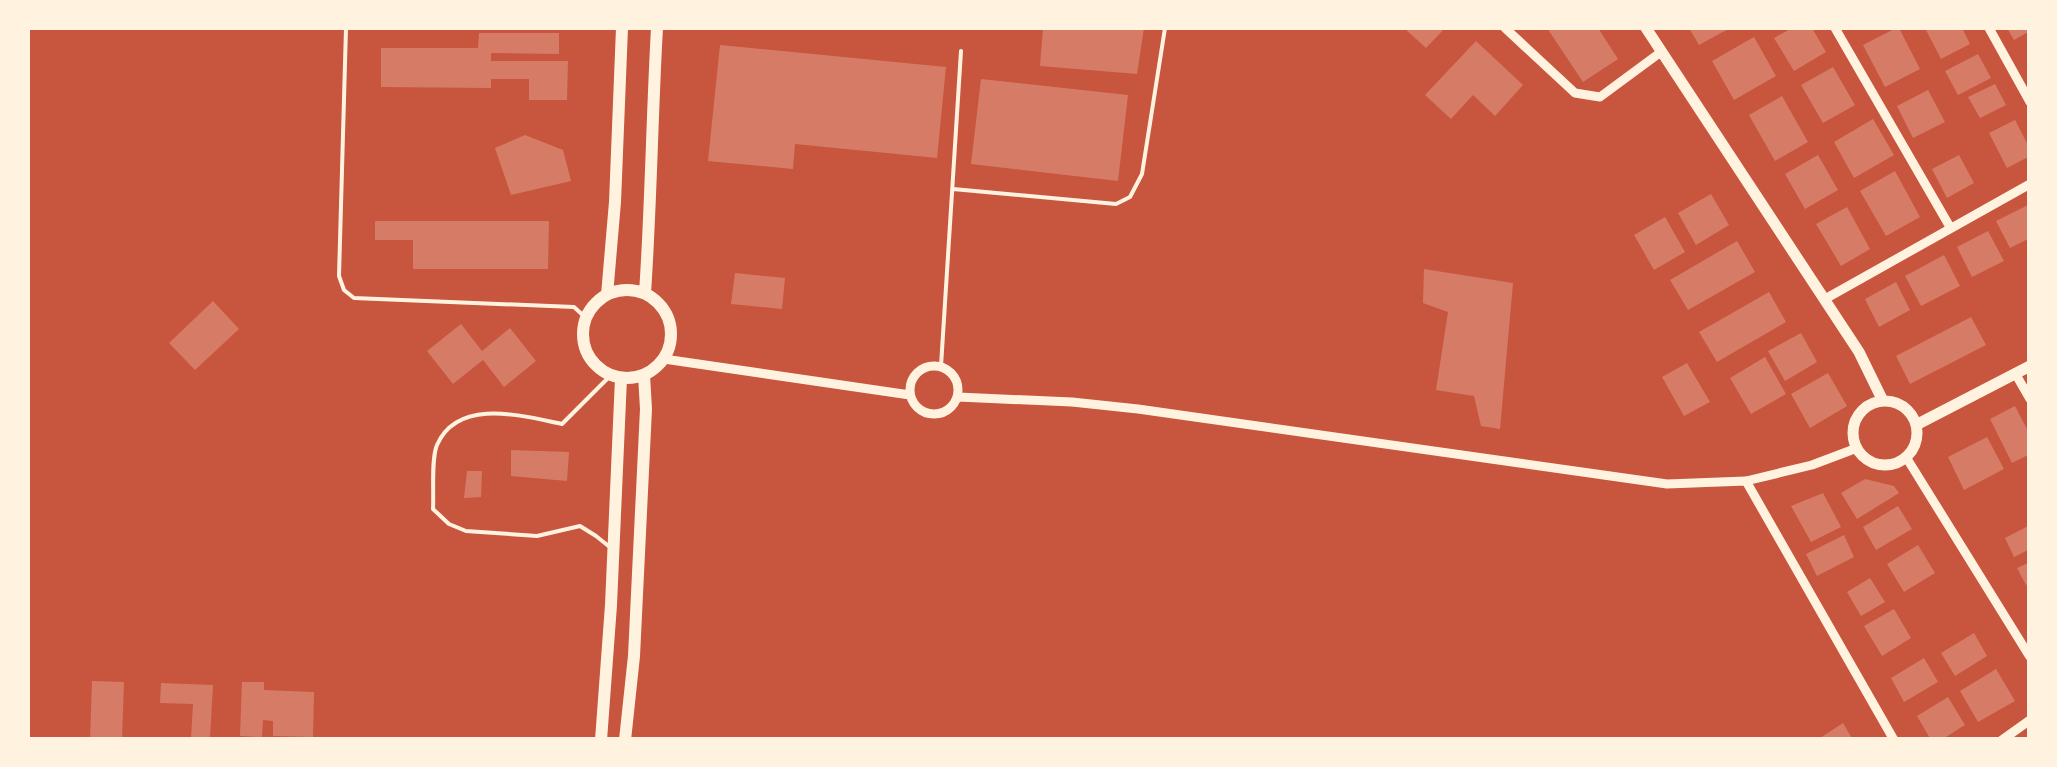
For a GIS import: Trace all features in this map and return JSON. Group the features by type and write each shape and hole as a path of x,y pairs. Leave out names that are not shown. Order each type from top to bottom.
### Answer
{"main road":[{"path":"607,295 622,28"},
{"path":"644,293 657,28"},
{"path":"626,289 644,293 664,309 672,334 664,359 655,368 644,374 616,376 601,370 586,352 586,318 598,300 607,295 626,289"},
{"path":"624,740 633,670 646,410 644,374"},
{"path":"601,740 613,550 616,376"}],"street":[{"path":"1505,28 1575,93 1600,96 1662,52"},
{"path":"1646,28 1859,352 1882,401"},
{"path":"1835,28 1950,227"},
{"path":"1989,28 2030,102"},
{"path":"1824,299 2030,184"},
{"path":"664,359 910,395"},
{"path":"941,366 954,375 958,397 948,410 933,414 919,409 910,395 912,379 925,367 941,366"},
{"path":"1916,425 2030,366"},
{"path":"2015,374 2030,399"},
{"path":"958,397 1138,409 1667,484 1746,481 1812,465 1857,448"},
{"path":"1882,401 1904,407 1916,425 1916,442 1906,457 1889,465 1870,462 1857,448 1854,438 1857,418 1882,401"},
{"path":"1906,457 2030,657"},
{"path":"1746,481 1894,740"},
{"path":"2002,740 2030,720"}],"lane":[{"path":"346,28 340,276 344,290 354,298 574,306 586,318"},
{"path":"953,189 1116,204 1130,197 1142,174 1165,28"},
{"path":"941,366 962,51"},
{"path":"613,550 580,526 537,536 466,532 449,524 433,509 436,446 466,416 507,413 562,424 616,376"}],"building":[{"path":"1043,28 1144,28 1137,74 1040,66"},
{"path":"1404,28 1445,28 1426,48"},
{"path":"1547,28 1598,28 1618,59 1583,82"},
{"path":"1689,28 1730,28 1699,45"},
{"path":"1792,28 1812,28 1826,52 1794,71 1774,38"},
{"path":"1896,28 1920,69 1885,87 1863,45"},
{"path":"1925,28 1962,28 1970,44 1941,59"},
{"path":"2007,28 2030,28 2030,31 2014,40"},
{"path":"479,33 559,33 559,54 491,53 491,61 568,61 567,100 529,100 529,79 491,79 491,88 381,87 381,48 478,48"},
{"path":"1754,37 1776,76 1734,100 1712,61"},
{"path":"1476,41 1523,85 1495,116 1473,95 1451,119 1425,95"},
{"path":"720,45 946,67 937,158 795,144 793,169 708,161"},
{"path":"1978,54 1991,78 1958,95 1945,71"},
{"path":"1833,67 1855,105 1823,123 1801,85"},
{"path":"981,79 1128,95 1118,181 971,164"},
{"path":"1995,84 2006,105 1980,118 1968,97"},
{"path":"1928,90 1945,122 1913,138 1897,106"},
{"path":"1782,96 1808,142 1775,161 1749,115"},
{"path":"1873,119 1894,155 1854,178 1834,142"},
{"path":"2015,120 2030,156 2007,168 1989,133"},
{"path":"525,135 563,150 571,181 511,195 495,148"},
{"path":"1818,155 1838,190 1805,209 1785,174"},
{"path":"1959,155 1974,183 1947,198 1932,169"},
{"path":"1895,171 1920,217 1886,236 1860,191"},
{"path":"1711,194 1729,225 1696,245 1678,213"},
{"path":"2030,204 2030,238 2010,248 1996,221"},
{"path":"1847,207 1870,249 1841,266 1816,224"},
{"path":"1665,217 1685,252 1654,270 1634,235"},
{"path":"375,221 549,221 548,269 413,269 413,240 375,240"},
{"path":"1988,231 2004,261 1972,277 1957,247"},
{"path":"1737,241 1755,272 1688,310 1670,280"},
{"path":"1944,255 1960,286 1921,306 1905,276"},
{"path":"1424,269 1513,283 1500,429 1481,426 1474,396 1436,390 1448,312 1423,303"},
{"path":"735,273 785,278 782,309 731,304"},
{"path":"1896,282 1910,310 1879,327 1865,299"},
{"path":"1769,292 1786,322 1717,362 1699,332"},
{"path":"213,301 239,329 195,370 169,343"},
{"path":"1971,317 1986,345 1910,384 1896,356"},
{"path":"461,324 482,351 510,328 536,361 504,387 483,360 453,384 427,351"},
{"path":"1801,333 1817,362 1785,381 1768,351"},
{"path":"1765,357 1786,394 1751,414 1730,378"},
{"path":"1687,363 1710,402 1684,416 1662,377"},
{"path":"1828,373 1847,406 1810,428 1791,394"},
{"path":"2015,406 2030,435 2030,454 2012,463 1990,419"},
{"path":"1987,437 2004,469 1964,490 1948,457"},
{"path":"511,450 569,452 567,481 511,476"},
{"path":"467,471 482,471 481,497 464,498"},
{"path":"1865,479 1894,486 1899,493 1857,519 1841,493"},
{"path":"1823,493 1841,527 1811,542 1791,506"},
{"path":"1898,506 1912,529 1876,550 1863,527"},
{"path":"2030,525 2030,549 2014,557 2005,538"},
{"path":"1844,535 1854,557 1817,576 1806,554"},
{"path":"1918,545 1935,573 1904,592 1887,564"},
{"path":"2030,562 2030,583 2026,585 2017,568"},
{"path":"1870,578 1885,602 1861,616 1847,592"},
{"path":"1894,609 1911,638 1882,656 1864,626"},
{"path":"1974,633 1987,656 1955,676 1941,653"},
{"path":"1924,658 1938,682 1904,702 1891,678"},
{"path":"1996,669 2015,701 1978,722 1960,691"},
{"path":"92,681 124,682 122,740 90,740"},
{"path":"242,682 264,682 264,690 314,692 313,737 273,736 273,721 263,720 262,737 240,736"},
{"path":"161,683 213,685 210,738 191,738 193,704 160,703"},
{"path":"1948,697 1965,725 1941,740 1931,740 1917,716"},
{"path":"1843,723 1853,740 1817,740"}]}
